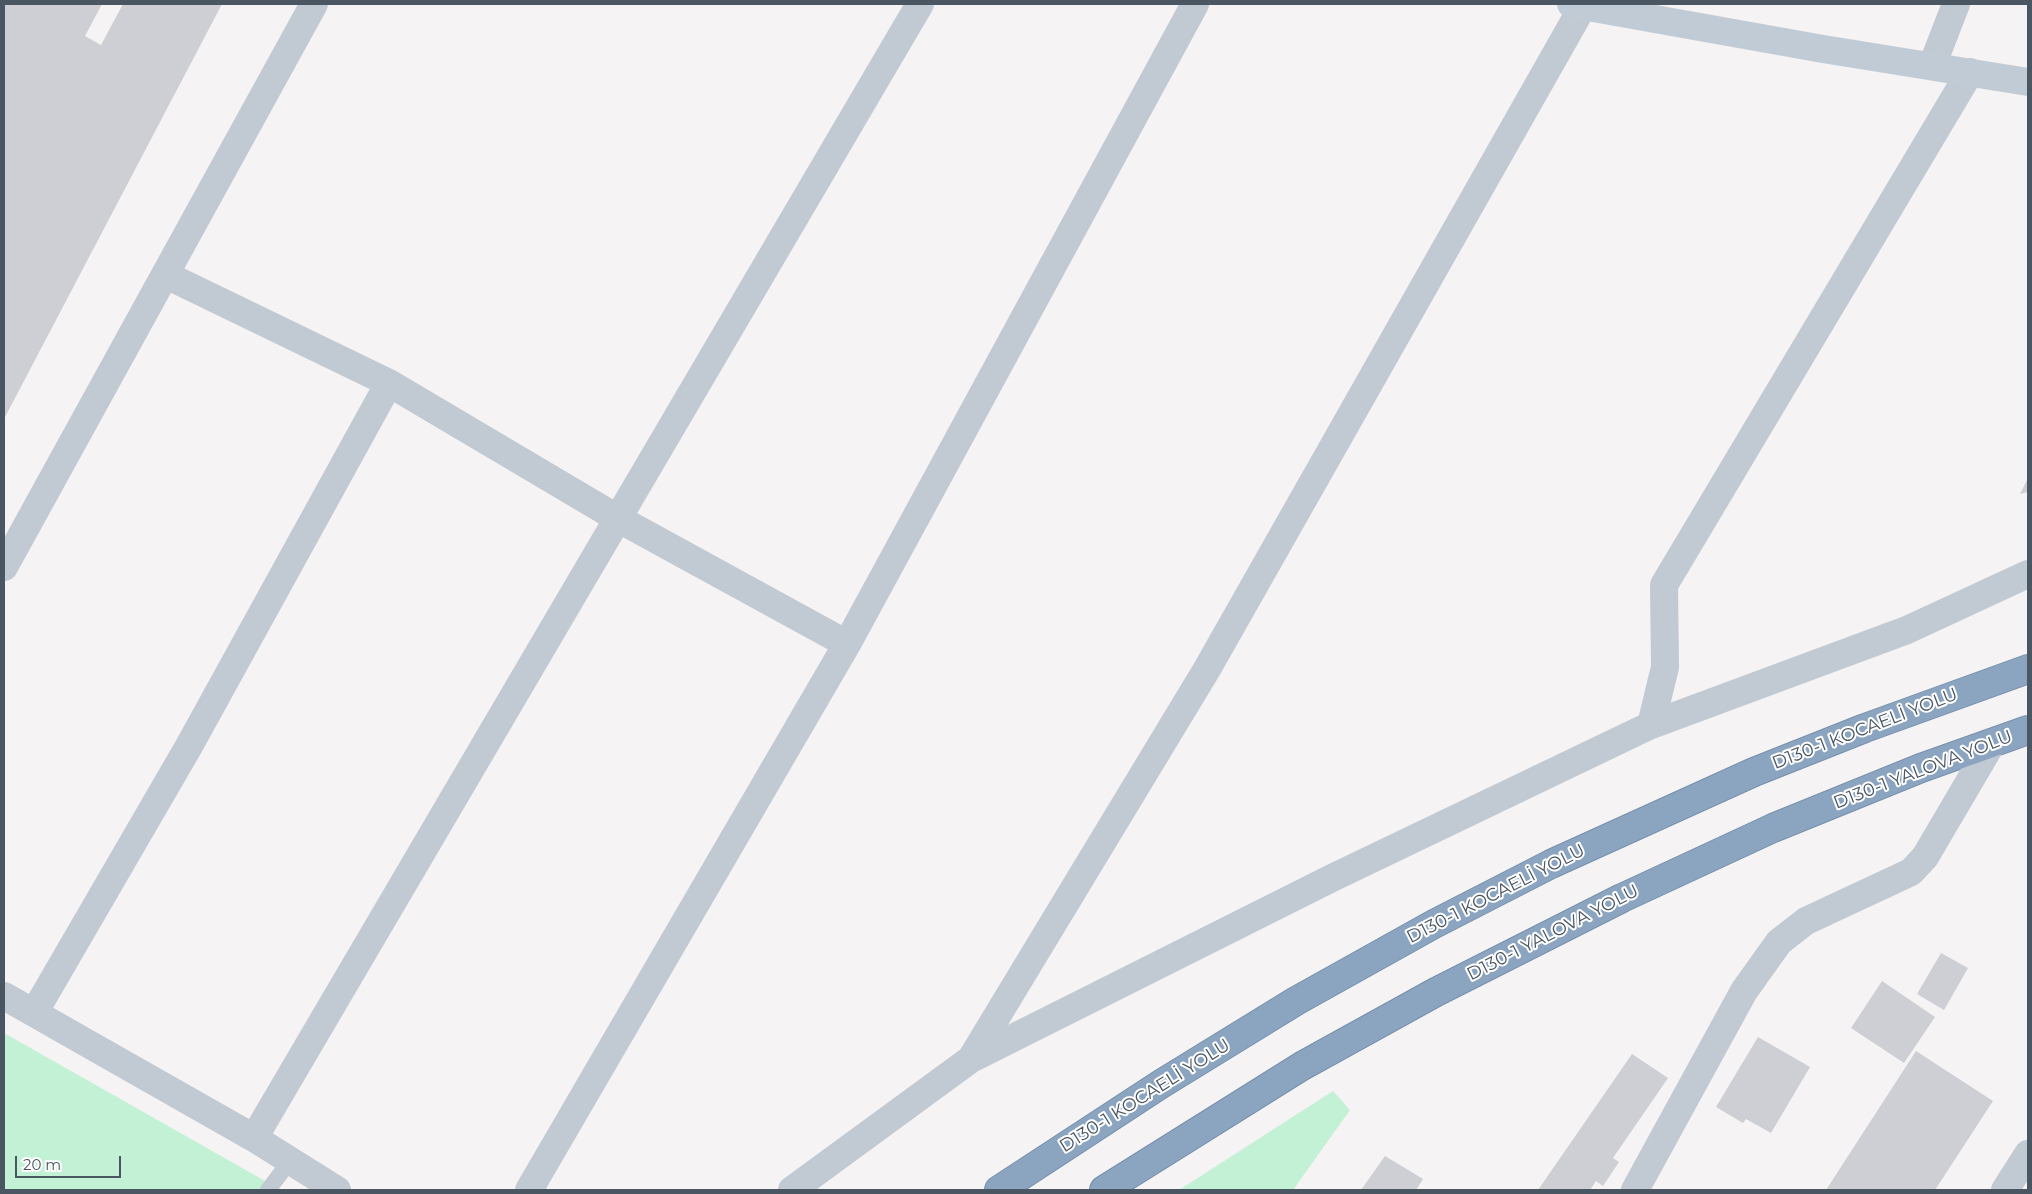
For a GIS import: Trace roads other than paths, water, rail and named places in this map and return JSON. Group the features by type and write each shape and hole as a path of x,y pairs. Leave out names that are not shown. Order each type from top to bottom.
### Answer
{"highway":[{"name":"D130-1 KOCAELİ YOLU","path":"1009,1183 1161,1084 1296,1001 1434,924 1551,864 1754,772 1865,728 2028,669"},
{"name":"D130-1 YALOVA YOLU","path":"1104,1190 1302,1066 1436,992 1622,898 1773,828 1921,768 2028,730"}],"main road":[{"path":"1577,5 2028,82"}],"street":[{"path":"4,567 314,4"},
{"path":"254,1138 920,4"},
{"path":"529,1190 847,644 1195,4"},
{"path":"1932,66 1956,4"},
{"path":"971,1059 1207,669 1577,5"},
{"path":"1651,725 1665,667 1664,585 1970,72"},
{"path":"166,275 389,383 617,518 847,644"},
{"path":"34,1012 189,746 389,383"},
{"path":"792,1190 971,1059 1332,878 1651,725 1908,630 2028,574"},
{"path":"1635,1190 1744,991 1779,942 1806,921 1910,872 1925,857 1992,743"},
{"path":"4,996 254,1138 337,1190"},
{"path":"2005,1190 2028,1154"},
{"path":"994,1190 1009,1183"}],"lane":[{"path":"268,1190 290,1161"}]}
